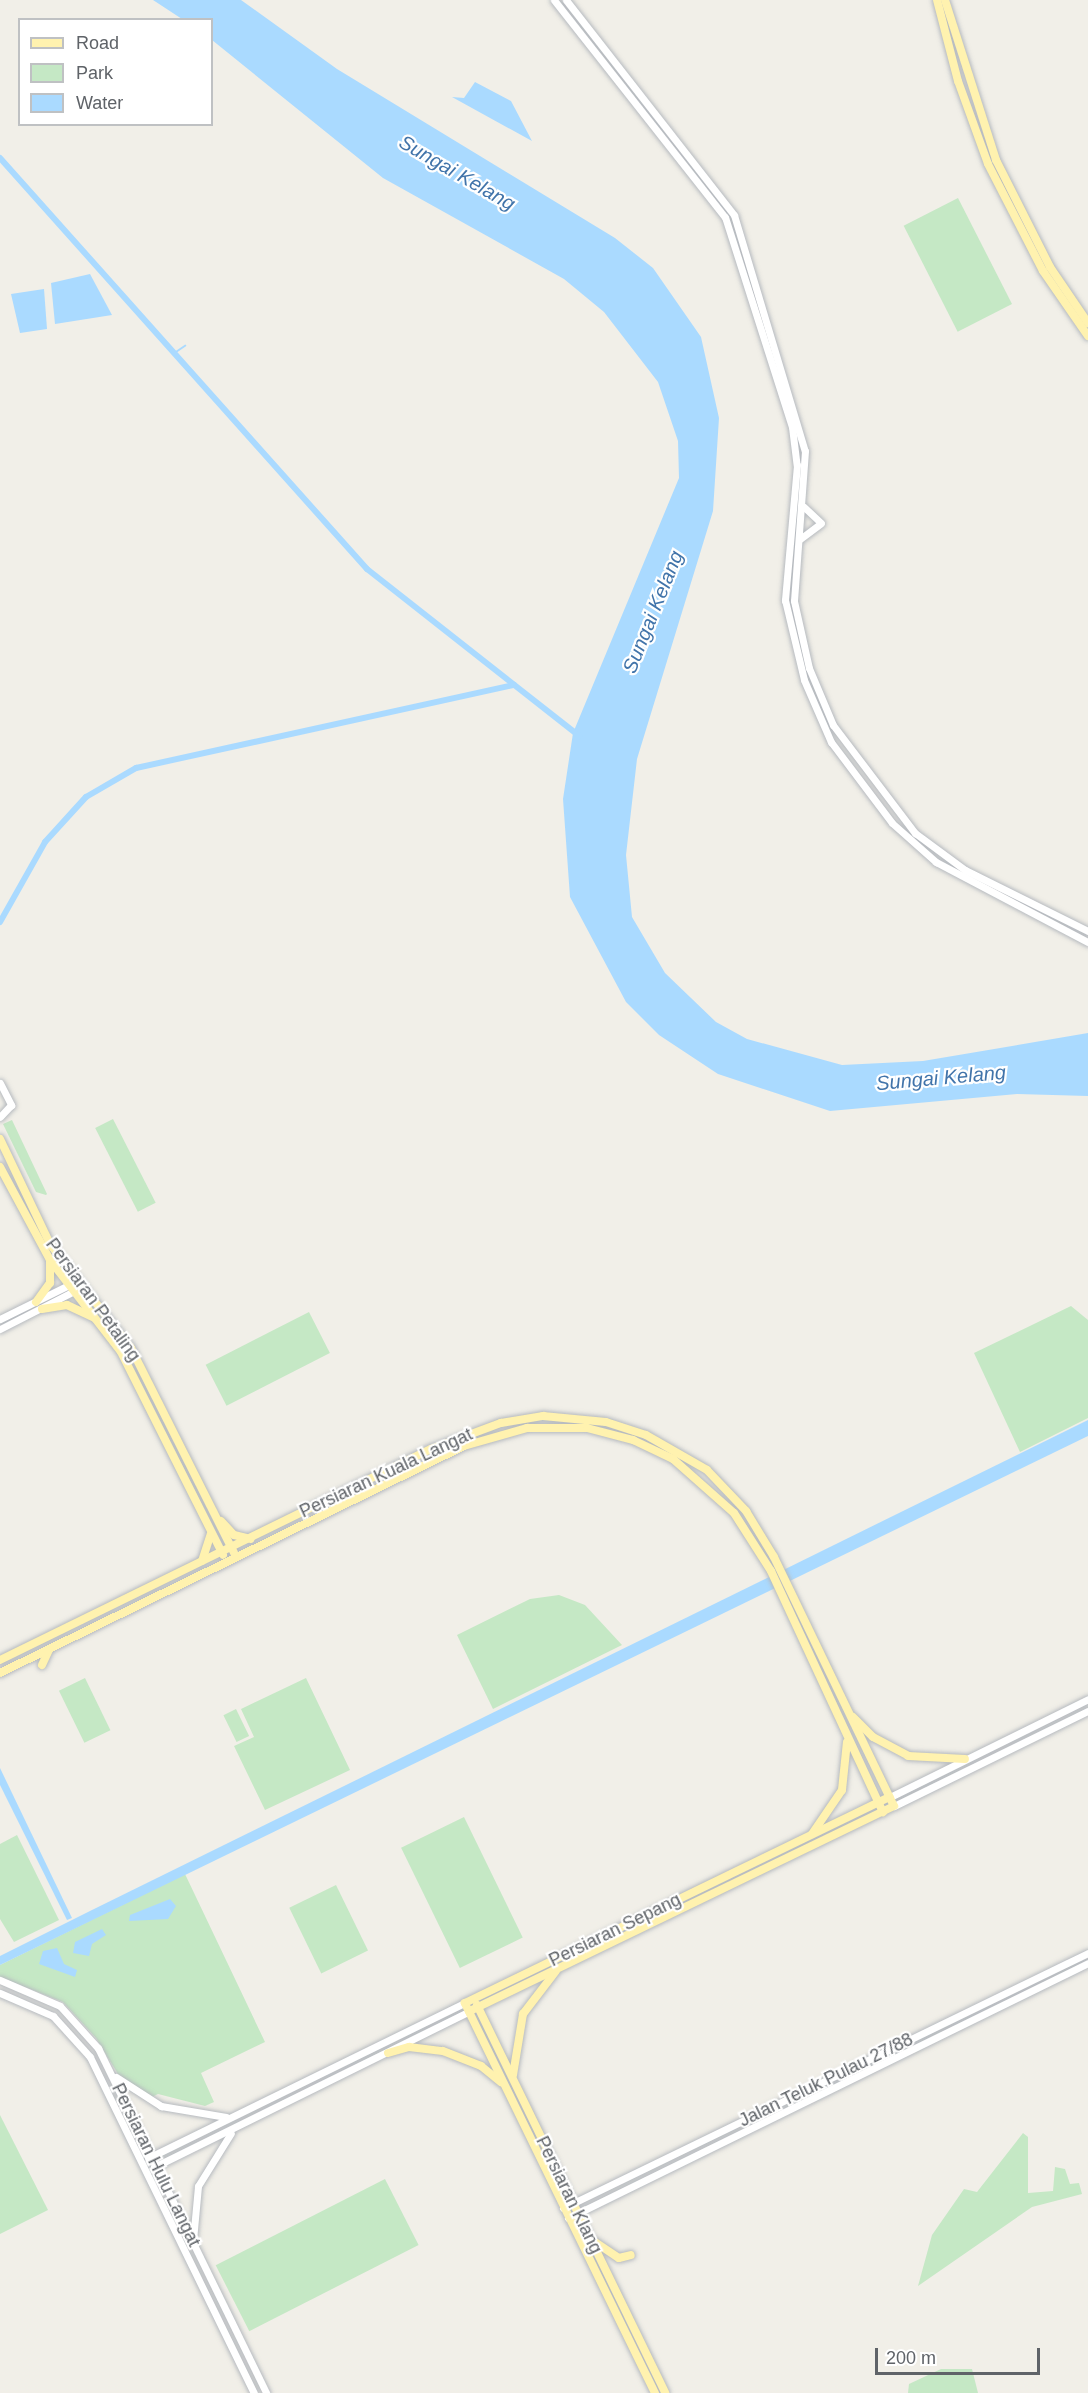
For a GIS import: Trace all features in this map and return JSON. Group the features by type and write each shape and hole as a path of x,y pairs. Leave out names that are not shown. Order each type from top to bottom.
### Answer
{"main road":[{"path":"554,0 721,210 730,231 792,427 796,465 785,600 804,680 824,728 871,797 917,847 962,879 1088,942"},
{"path":"566,0 734,215 803,442 803,505 797,545 794,601 809,668 833,725 879,792 922,839 965,870 1088,931"},
{"path":"937,0 958,81 988,164 1043,271 1088,336"},
{"path":"945,0 996,160 1050,267 1088,323"},
{"path":"797,545 804,531 821,523 803,505"},
{"path":"824,728 833,725"},
{"path":"0,1083 3,1107 0,1116"},
{"name":"Persiaran Petaling","path":"0,1139 50,1244 78,1285 99,1322 121,1352 227,1561"},
{"name":"Persiaran Petaling","path":"0,1167 50,1260 78,1285 131,1348 236,1557"},
{"path":"36,1302 50,1283 50,1260"},
{"path":"0,1319 78,1285"},
{"path":"0,1329 42,1309 78,1285"},
{"path":"42,1309 67,1305 99,1322"},
{"name":"Persiaran Kuala Langat","path":"0,1660 386,1472 501,1423 543,1416 606,1422 646,1435 707,1470 746,1511 779,1567 894,1806"},
{"name":"Persiaran Kuala Langat","path":"0,1673 390,1481 507,1432 548,1426 610,1433 653,1449 701,1479 734,1513 771,1571 847,1739 883,1812"},
{"path":"386,1472 390,1481"},
{"path":"216,1516 234,1534 251,1539"},
{"path":"199,1564 208,1552 211,1531"},
{"path":"24,1661 41,1664 53,1647"},
{"name":"Persiaran Sepang","path":"143,2161 465,2002 807,1839 1088,1699"},
{"name":"Persiaran Sepang","path":"147,2170 559,1967 1088,1711"},
{"path":"848,1712 897,1751 934,1761 965,1759"},
{"path":"807,1839 842,1790 847,1739"},
{"path":"604,1935 608,1944"},
{"name":"Jalan Teluk Pulau 27/88","path":"563,2208 1088,1953"},
{"name":"Jalan Teluk Pulau 27/88","path":"568,2218 1088,1963"},
{"path":"517,2087 512,2061 520,2022 559,1967"},
{"name":"Persiaran Hulu Langat","path":"0,1980 60,2006 84,2029 110,2070 266,2393"},
{"name":"Persiaran Hulu Langat","path":"0,1993 41,2009 79,2040 143,2161 254,2393"},
{"name":"Persiaran Klang","path":"474,1998 665,2393"},
{"name":"Persiaran Klang","path":"465,2002 563,2208 655,2393"},
{"path":"388,2053 410,2047 453,2054 492,2074 510,2096"},
{"path":"110,2070 132,2092 161,2106 212,2117 233,2115"},
{"path":"193,2242 201,2177 237,2127"},
{"path":"591,2239 619,2258 632,2255"},
{"path":"648,2393 649,2381"}],"green space":[{"path":"958,198 1012,304 958,332 904,226"},
{"path":"113,1119 156,1203 138,1212 95,1128"},
{"path":"12,1120 46,1195 36,1192 3,1124"},
{"path":"1071,1306 1088,1320 1088,1418 1020,1452 974,1353"},
{"path":"309,1312 330,1353 227,1406 206,1365"},
{"path":"559,1595 585,1605 622,1645 493,1709 457,1635 530,1599"},
{"path":"85,1678 110,1730 84,1743 59,1691"},
{"path":"306,1678 350,1770 265,1810 234,1746 254,1737 241,1709"},
{"path":"236,1709 249,1736 237,1742 223,1715"},
{"path":"464,1817 523,1937 460,1968 401,1848"},
{"path":"17,1835 59,1920 14,1942 0,1919 0,1844"},
{"path":"185,1874 265,2042 201,2073 214,2102 205,2106 158,2094 150,2098 121,2079 96,2038 63,2002 0,1977 0,1965"},
{"path":"336,1885 368,1951 321,1973 289,1908"},
{"path":"0,2115 48,2210 0,2234"},
{"path":"1023,2133 1028,2137 1028,2193 1053,2191 1055,2167 1065,2169 1070,2184 1079,2183 1082,2194 1032,2207 918,2286 932,2235 964,2189 977,2192"},
{"path":"385,2179 419,2245 249,2331 216,2265"},
{"path":"941,2369 972,2369 978,2393 908,2393 909,2384"}],"water":[{"name":"Sungai Kelang","path":"153,0 241,0 337,69 615,238 653,268 701,337 719,418 713,511 637,759 626,855 632,917 665,973 716,1022 747,1039 842,1065 923,1061 1088,1033 1088,1096 1017,1094 830,1111 718,1074 659,1035 626,1002 570,897 563,799 573,733 679,478 678,441 658,382 604,312 564,279 383,178 213,41 213,18 180,18"},
{"path":"475,82 511,101 532,141 452,97 464,98"},
{"path":"90,274 112,315 55,324 51,283"},
{"path":"44,289 47,329 20,333 11,294"},
{"path":"1088,1420 1088,1436 0,1965 0,1956"},
{"path":"0,1768 72,1918 67,1920 0,1785"},
{"path":"170,1899 176,1906 168,1919 129,1921 130,1915"},
{"path":"102,1929 106,1935 92,1944 89,1956 73,1953 75,1942"},
{"path":"57,1948 64,1964 77,1970 75,1977 39,1964 43,1951"}],"waterway":[{"path":"0,158 367,569 579,736"},
{"path":"176,352 185,346"},
{"path":"0,922 45,842 86,797 136,768 514,685"}]}
